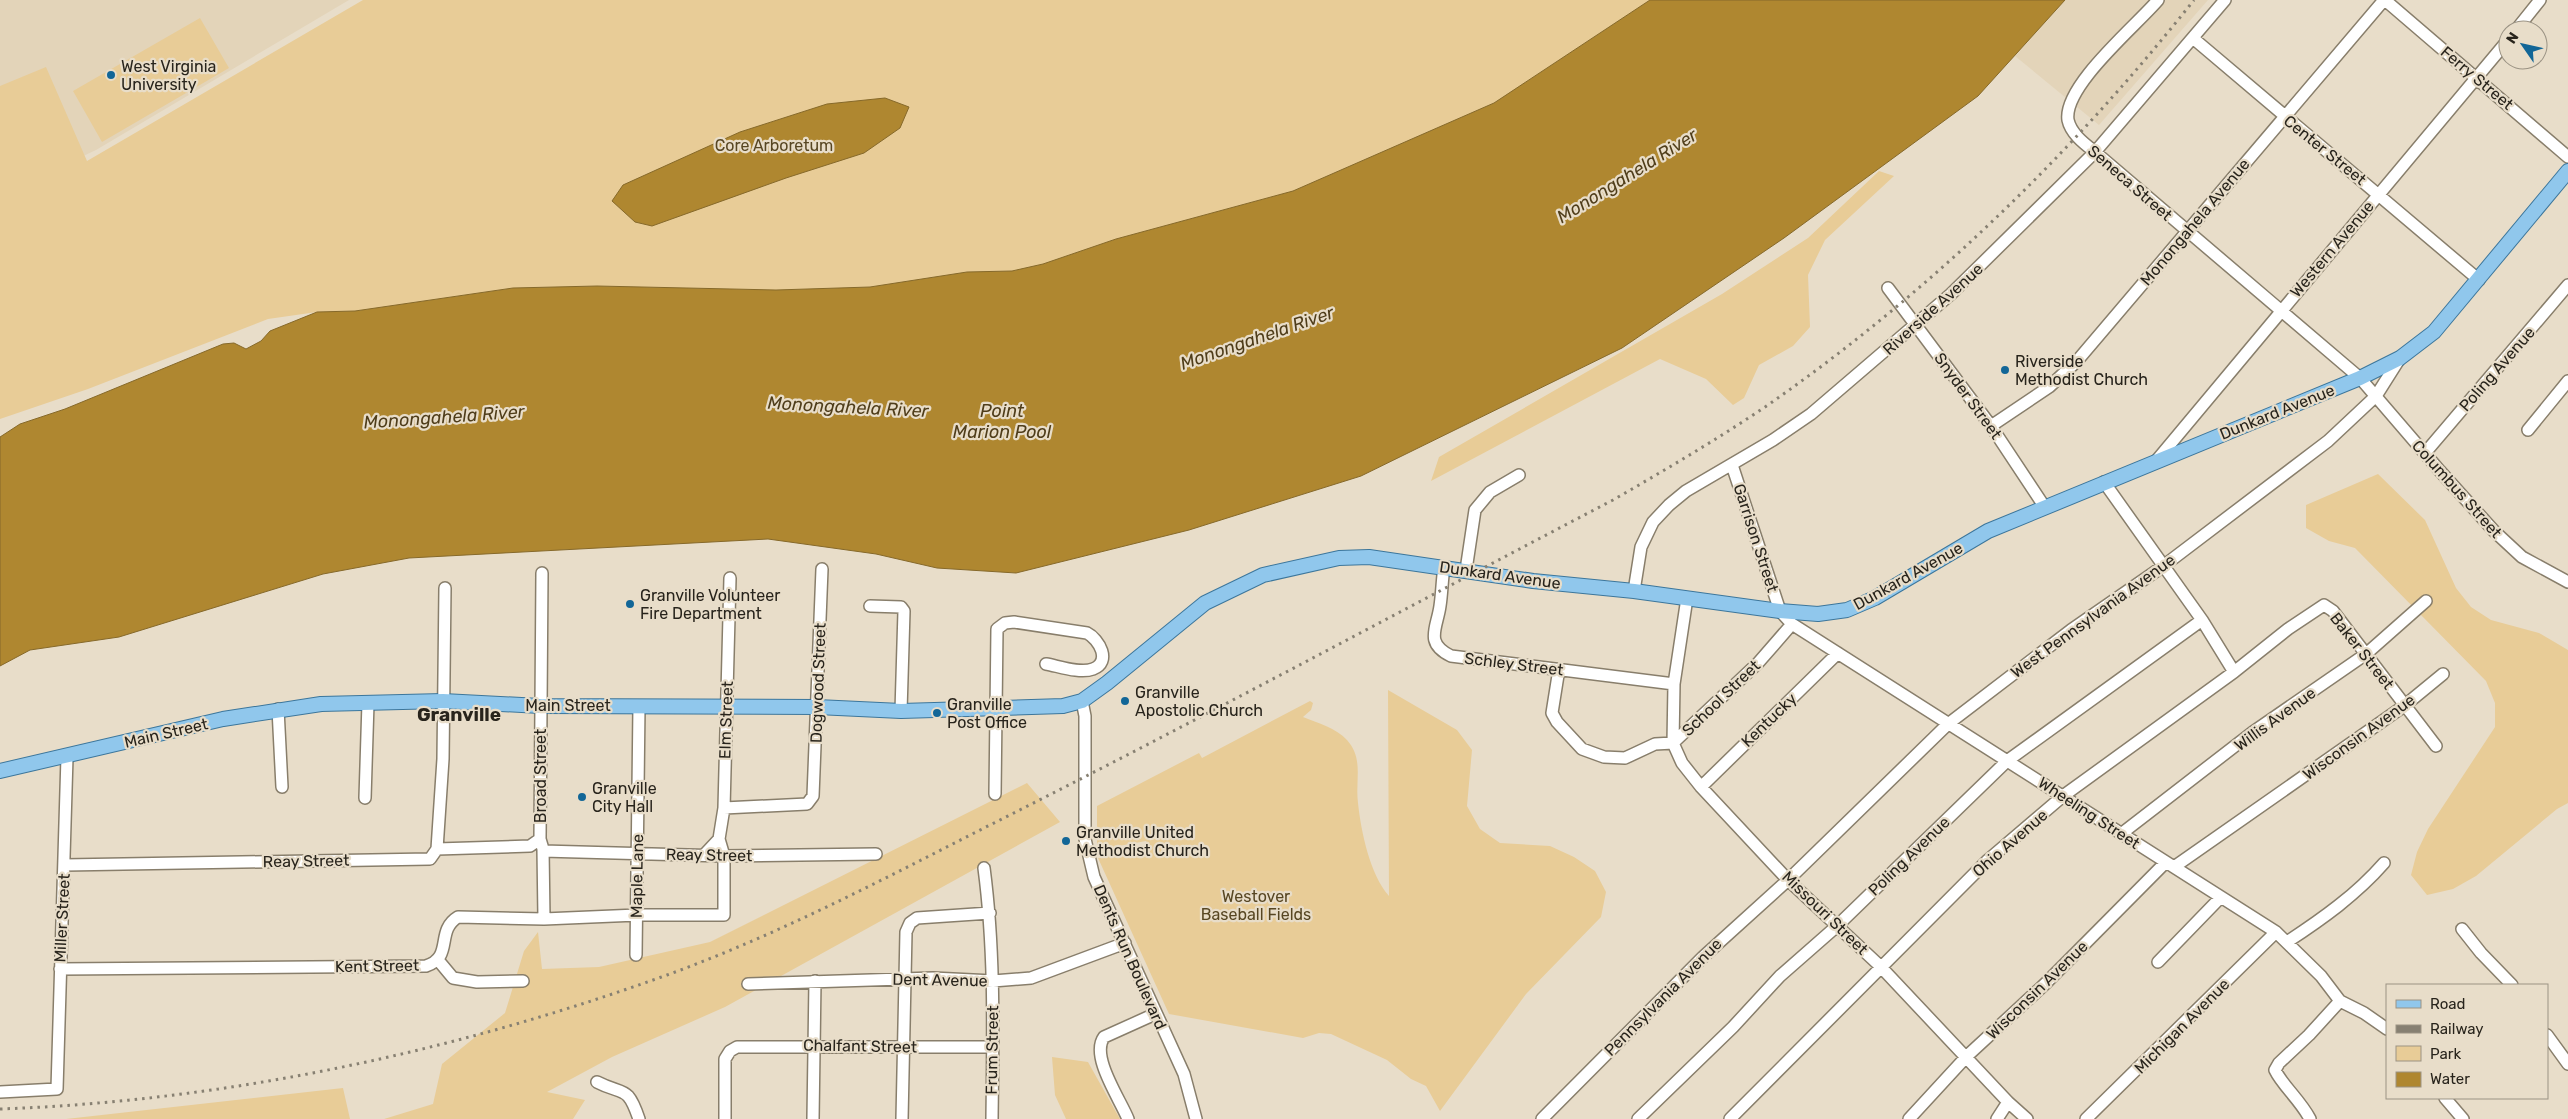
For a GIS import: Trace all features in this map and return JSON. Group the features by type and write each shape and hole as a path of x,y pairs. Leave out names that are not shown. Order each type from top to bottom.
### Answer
{"main road":[{"name":"Dunkard Avenue","path":"1082,701 1114,678 1204,602 1263,575 1339,558 1368,557 1533,581 1634,591 1780,611 1818,614 1847,610 1874,598 1988,530 2360,378 2400,358 2434,332 2568,171"},
{"name":"Main Street","path":"0,771 67,757 223,719 278,709 368,702 442,701 540,706 817,707 901,711 1063,706 1082,701"}],"street":[{"name":"Seneca Street","path":"2158,0 2145,16 2108,50 2085,80 2069,107 2068,120 2072,129 2094,152 2360,378"},
{"name":"Riverside Avenue","path":"1634,591 1642,547 1653,522 1668,505 1811,414 1986,262 2094,152 2225,0"},
{"name":"Ferry Street","path":"2384,0 2568,156"},
{"name":"Monongahela Avenue","path":"1991,426 2064,375 2384,0"},
{"path":"2524,20 2540,0"},
{"name":"Center Street","path":"2194,38 2284,117 2379,194 2479,280"},
{"name":"Western Avenue","path":"2157,460 2498,52"},
{"name":"Poling Avenue","path":"2425,453 2568,285"},
{"name":"Snyder Street","path":"1888,288 1991,426 2044,506"},
{"name":"West Pennsylvania Avenue","path":"1788,880 1948,724 2071,630 2162,567 2328,441 2376,396 2400,358"},
{"name":"Columbus Street","path":"2360,378 2494,531 2522,557 2568,582"},
{"path":"2528,430 2568,381"},
{"name":"Garrison Street","path":"1732,466 1780,611"},
{"path":"1466,570 1475,510 1490,492 1519,475"},
{"path":"2104,482 2162,567 2202,620 2234,672"},
{"name":"Schley Street","path":"1444,567 1440,605 1434,630 1435,642 1441,651 1451,656 1674,684"},
{"name":"Dogwood Street","path":"724,808 807,804 813,796 822,569"},
{"name":"Broad Street","path":"542,573 540,839 543,851 544,919"},
{"name":"Elm Street","path":"719,839 724,808 730,578"},
{"path":"437,849 443,759 442,701 445,588"},
{"name":"Missouri Street","path":"1687,598 1674,684 1673,744 1682,763 1701,787 1788,880 1880,966 1967,1056 2008,1102 2027,1119"},
{"name":"Willis Avenue","path":"2121,834 2253,732 2366,654 2426,601"},
{"path":"870,606 901,607 904,611 901,711"},
{"name":"Baker Street","path":"2324,606 2333,611 2436,746"},
{"name":"Ohio Avenue","path":"1730,1119 1880,966 1988,860 2064,796 2234,672 2288,629 2324,606"},
{"name":"Wheeling Street","path":"1780,611 1792,624 2276,932 2321,976 2340,1002 2364,1013 2386,1028"},
{"name":"Poling Avenue","path":"1638,1119 1733,1027 1780,976 1837,926 2007,761 2202,620"},
{"path":"995,794 997,628 1004,623 1014,622 1087,633 1096,638 1101,646 1103,656 1100,664 1092,670 1084,671 1046,664"},
{"name":"School Street","path":"1559,670 1552,713 1557,722 1582,748 1604,757 1625,758 1655,744 1673,744 1758,663 1792,624"},
{"name":"Kentucky","path":"1701,787 1838,653"},
{"path":"1100,664 1114,678"},
{"name":"Wisconsin Avenue","path":"1909,1119 1967,1056 2170,865 2404,706 2444,674"},
{"name":"Dents Run Boulevard","path":"1082,701 1085,716 1085,839 1094,877 1184,1074 1196,1119"},
{"path":"365,798 368,702"},
{"name":"Maple Lane","path":"636,955 639,706"},
{"path":"278,709 282,788"},
{"name":"Miller Street","path":"0,1092 50,1091 57,1089 67,757"},
{"name":"Reay Street","path":"65,865 430,859 437,849 530,846 540,839"},
{"path":"704,855 719,839"},
{"path":"719,839 724,856"},
{"name":"Reay Street","path":"543,851 724,856 876,854"},
{"name":"Kent Street","path":"60,969 426,966 442,957 446,928 458,917 544,919 637,915 724,915 724,856"},
{"path":"2287,942 2324,918 2358,890 2384,863"},
{"name":"Frum Street","path":"984,868 990,913 993,981 992,1119"},
{"name":"Pennsylvania Avenue","path":"1542,1119 1703,957 1788,880"},
{"path":"2158,962 2221,898"},
{"path":"902,1119 901,1073 904,1047 906,932 910,923 917,918 990,913"},
{"path":"2462,929 2481,953 2511,984"},
{"name":"Michigan Avenue","path":"2086,1119 2276,932"},
{"name":"Dent Avenue","path":"748,984 905,978 993,981 1031,978 1125,943"},
{"path":"438,960 453,978 477,982 523,982"},
{"path":"813,1119 815,981"},
{"path":"2310,1119 2303,1106 2278,1077 2275,1070 2279,1063 2310,1035 2340,1002"},
{"path":"1128,1119 1100,1055 1101,1042 1104,1037 1156,1014"},
{"path":"2548,1035 2568,1064"},
{"name":"Chalfant Street","path":"725,1119 725,1059 730,1050 746,1045 992,1047"},
{"path":"597,1082 626,1093 633,1101 640,1119"},
{"path":"2446,1099 2463,1119"},
{"path":"1997,1119 2008,1102"}],"shaded area":[{"name":"West Virginia University","path":"0,0 349,0 96,150 0,195"},
{"path":"2065,0 2208,0 2099,125 2015,56"}],"green space":[{"name":"Core Arboretum","path":"363,0 1650,0 1494,103 1293,191 1116,239 1043,264 1012,271 967,272 870,287 776,290 597,286 513,288 355,311 317,312 268,319 88,389 0,419 0,86 46,67 87,161"},
{"path":"200,18 229,68 102,142 73,91"},
{"path":"1879,171 1894,176 1825,240 1808,275 1810,327 1793,346 1759,365 1744,398 1733,405 1706,379 1660,359 1431,481 1439,457 1722,294 1808,238"},
{"path":"2378,474 2425,520 2456,588 2471,607 2491,620 2539,633 2568,650 2568,803 2557,809 2476,876 2453,889 2427,895 2411,875 2417,852 2428,829 2495,727 2495,703 2486,681 2355,548 2329,541 2306,528 2306,505"},
{"name":"Westover Baseball Fields","path":"1388,690 1457,730 1472,750 1467,806 1480,829 1500,843 1550,846 1574,857 1595,871 1606,892 1601,917 1526,994 1440,1111 1426,1086 1411,1079 1387,1060 1331,1034 1319,1033 1303,1038 1169,1014 1098,858 1148,848 1146,841 1097,850 1097,806 1199,753 1202,758 1310,701 1313,703 1311,710 1303,717 1338,732 1352,747 1357,762 1357,794 1364,839 1377,877 1389,896"},
{"path":"1027,783 1060,822 725,1007 612,1057 547,1092 585,1100 573,1119 384,1119 433,1104 442,1064 505,1013 524,951 538,932 542,969 599,967 710,942"},
{"path":"1052,1057 1088,1062 1120,1119 1066,1119 1055,1095"},
{"path":"343,1088 350,1119 66,1119"}],"water":[{"name":"Point Marion Pool","path":"1650,0 2065,0 1978,96 1784,238 1622,348 1361,476 1189,530 1016,573 937,568 876,554 768,539 409,558 323,574 119,637 30,650 0,666 0,437 20,424 65,409 223,344 234,343 246,349 261,341 270,331 317,312 355,311 513,288 597,286 776,290 870,287 967,272 1012,271 1043,264 1116,239 1293,191 1494,103"},
{"path":"885,98 909,107 900,128 864,153 786,178 652,226 635,222 612,201 623,185 740,132 827,104"}],"railway":[{"path":"0,1109 170,1096 338,1068 422,1049 586,1003 667,975 748,943 906,868 1142,747 1613,500 1690,455 1765,407 1884,318 1995,219 2098,113 2194,0"}],"place":[{"name":"West Virginia University","path":"111,75"},
{"name":"Riverside Methodist Church","path":"2005,370"},
{"name":"Granville Volunteer Fire Department","path":"630,604"},
{"name":"Granville Apostolic Church","path":"1125,701"},
{"name":"Granville Post Office","path":"937,713"},
{"name":"Granville City Hall","path":"582,797"},
{"name":"Granville United Methodist Church","path":"1066,841"}],"district":[{"name":"Granville","path":"459,714"}],"water label":[{"name":"Monongahela River","path":"1627,176"},
{"name":"Monongahela River","path":"1257,338"},
{"name":"Monongahela River","path":"848,407"},
{"name":"Monongahela River","path":"444,417"}]}
